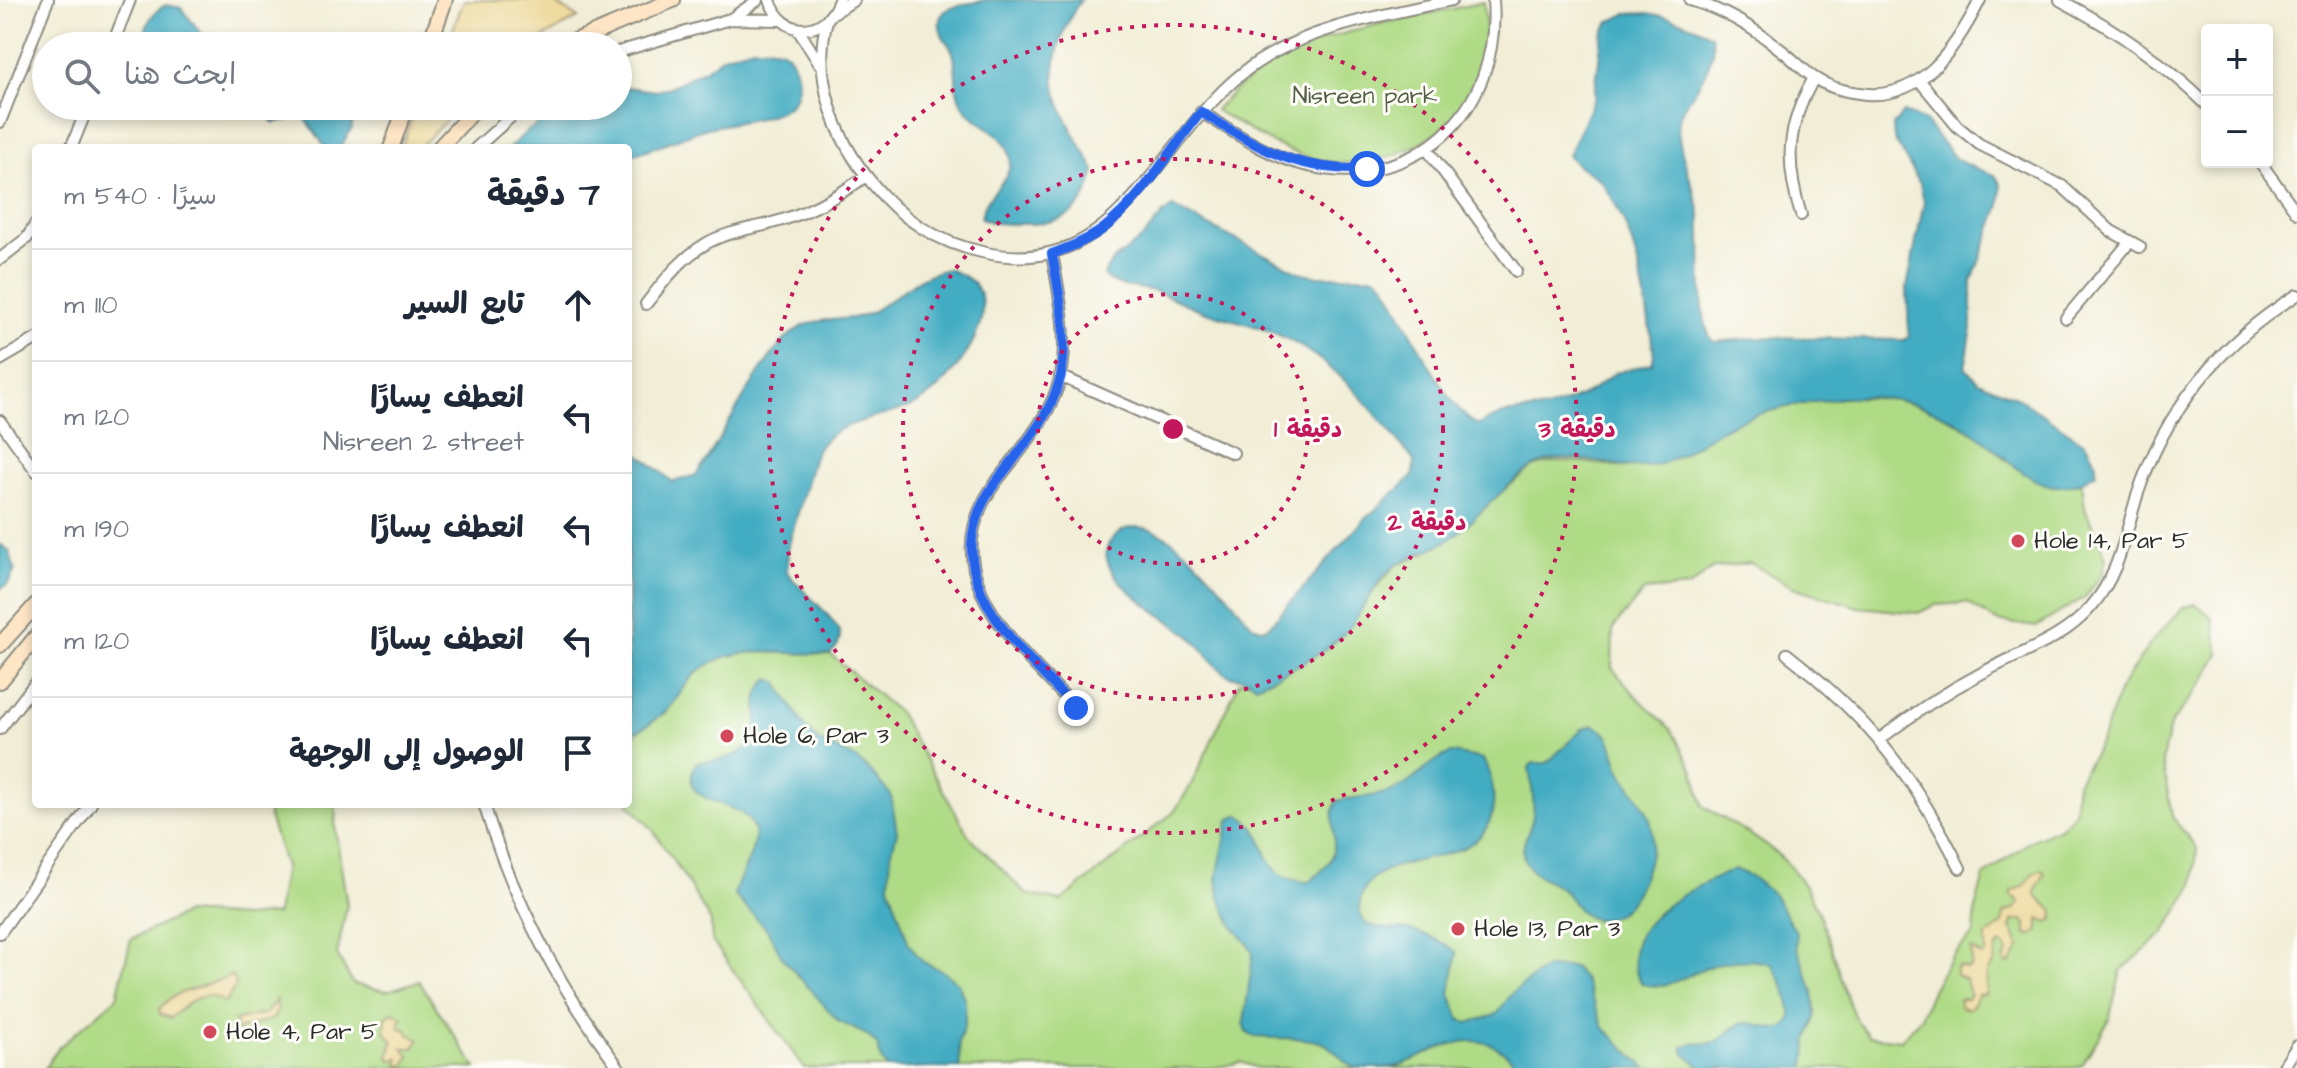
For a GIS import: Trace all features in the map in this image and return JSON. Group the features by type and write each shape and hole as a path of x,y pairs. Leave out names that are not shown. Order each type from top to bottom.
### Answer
{"main road":[{"path":"434,32 445,0"},
{"path":"596,32 673,0"},
{"path":"392,144 401,120"},
{"path":"443,144 465,120"},
{"path":"0,645 32,609"},
{"path":"0,681 32,642"}],"street":[{"path":"35,32 48,0"},
{"path":"117,32 130,0"},
{"path":"730,19 758,0"},
{"path":"770,0 780,20"},
{"path":"821,68 831,16 839,0"},
{"path":"797,28 818,26 854,0"},
{"path":"632,48 730,19 780,20 797,28 821,68 842,136 866,176 886,200 908,220 933,236 961,248 991,255 1021,257 1052,254 1102,230 1123,211 1201,112 1232,81 1258,62 1286,46 1346,24 1452,0"},
{"path":"1201,112 1247,141 1305,165 1336,170 1367,169 1398,162 1427,149 1450,131 1469,107 1483,80 1492,51 1495,21 1493,0"},
{"path":"1690,0 1760,33 1814,78 1838,90 1866,94 1894,91 1920,81 1945,58 1980,0"},
{"path":"2060,0 2145,52 2201,100"},
{"path":"0,122 32,41"},
{"path":"1801,215 1792,184 1790,141 1802,99 1814,78"},
{"path":"1920,81 1957,126 1979,144 2062,186 2111,231 2135,245 2066,318"},
{"path":"73,144 82,120"},
{"path":"480,144 507,120"},
{"path":"1427,149 1516,271"},
{"path":"2264,168 2297,213"},
{"path":"646,304 679,264 710,241 821,205 866,176"},
{"path":"0,259 31,241"},
{"path":"1052,254 1063,330 1060,376 1049,406 1034,433 986,497 974,531 972,550 979,590 999,626 1076,708"},
{"path":"1880,739 1957,686 2060,635 2091,608 2115,570 2146,470 2161,436 2181,403 2229,346 2297,295"},
{"path":"0,360 32,341"},
{"path":"1060,376 1233,453"},
{"path":"0,421 32,465"},
{"path":"1787,654 1820,680 1880,739 1924,801 1960,868"},
{"path":"0,729 32,687"},
{"path":"0,933 88,808"},
{"path":"485,808 506,868 537,939 575,1006 619,1068"},
{"path":"2283,1068 2297,1046"}],"green space":[{"name":"Nisreen park","path":"1484,2 1485,47 1481,70 1472,91 1444,126 1407,150 1364,162 1320,160 1279,146 1215,110 1243,83 1306,47 1375,25"},
{"path":"1850,397 1894,399 1936,411 1988,441 2004,459 2056,486 2082,483 2085,509 2106,558 2102,574 2085,597 2036,627 1997,621 1967,603 1936,605 1918,613 1859,607 1793,587 1750,563 1713,568 1689,587 1644,591 1613,628 1612,668 1671,729 1693,769 1703,806 1773,851 1793,870 1813,902 1853,1014 1868,1036 1901,1040 1920,1019 1933,988 1952,956 1974,934 1976,905 1984,876 2030,841 2060,828 2074,813 2077,782 2101,741 2121,687 2152,641 2183,608 2196,604 2212,617 2219,653 2205,679 2170,725 2162,760 2172,816 2197,849 2193,886 2164,933 2121,971 2109,1020 2082,1065 2076,1068 1257,1068 1241,1062 1214,1068 804,1068 712,941 711,922 686,880 653,830 632,807 633,738 668,709 694,675 725,657 742,654 830,654 899,713 969,836 1026,894 1061,901 1174,812 1191,785 1239,682 1252,680 1256,685 1285,672 1346,632 1395,566 1425,553 1533,467 1564,461 1624,467 1654,465 1674,458 1744,419"},
{"path":"267,808 336,808 335,827 347,905 337,955 353,984 387,991 419,981 476,1068 45,1068 58,1048 117,997 131,939 186,913 245,917 277,914 285,866"}],"sand":[{"path":"464,0 550,0 578,18 553,32 452,32"},
{"path":"411,120 446,120 423,144 402,144"},
{"path":"2042,869 2045,874 2036,889 2036,896 2054,911 2053,920 2048,923 2039,919 2039,931 2030,936 2026,934 2023,920 2013,921 2011,928 2020,947 2011,963 2004,961 2008,952 2001,944 1987,972 1986,994 1977,995 1968,1009 1960,1007 1958,999 1967,999 1970,994 1966,980 1956,975 1956,968 1968,969 1972,965 1971,949 1982,956 1986,954 1986,936 2003,924 2004,913 2015,909 2020,903 2011,896 2011,891 2024,886 2034,873"},
{"path":"232,976 236,985 225,1003 203,996 190,1002 171,1018 160,1014 159,1009 170,998"},
{"path":"277,999 273,1019 237,1030 234,1021 266,1013"},
{"path":"392,1012 403,1017 399,1021 400,1028 419,1040 414,1048 403,1048 410,1057 404,1066 398,1065 399,1058 392,1061 389,1056 393,1041 385,1032 386,1018"}],"water":[{"path":"985,0 1081,0 1061,40 1055,84 1065,116 1095,170 1091,185 1079,206 1051,222 1012,224 981,218 987,201 1008,171 1009,152 1000,138 962,104 957,91 954,57 940,24 945,11"},
{"path":"166,5 181,8 200,32 146,32 152,17"},
{"path":"1648,13 1696,27 1711,35 1713,43 1710,61 1680,116 1678,129 1700,214 1702,300 1713,342 1771,337 1904,340 1909,337 1907,287 1924,202 1920,184 1894,139 1893,125 1903,113 1924,120 1955,158 1995,175 2001,185 2000,205 1972,281 1972,328 1965,367 1978,381 2018,398 2086,444 2096,463 2096,473 2076,484 2057,486 2040,482 2025,474 1963,425 1920,406 1873,397 1827,400 1757,415 1730,425 1674,458 1656,465 1625,466 1577,459 1546,461 1520,476 1447,541 1388,572 1348,629 1329,647 1256,685 1228,675 1189,635 1146,604 1116,577 1108,562 1107,548 1116,535 1133,527 1152,530 1172,541 1211,576 1253,626 1262,629 1268,627 1364,520 1413,476 1414,461 1355,391 1302,347 1272,332 1206,312 1154,291 1114,284 1104,276 1107,269 1172,207 1299,272 1318,276 1375,276 1385,284 1453,402 1478,425 1503,414 1546,409 1570,401 1591,391 1615,373 1652,363 1654,355 1644,289 1626,226 1601,182 1568,155 1594,99 1602,35 1609,22 1625,14"},
{"path":"753,47 784,51 793,62 798,78 793,101 780,111 759,118 704,129 632,155 632,144 513,144 544,120 632,120 632,88 656,91 670,87 706,69 723,56"},
{"path":"306,120 352,120 352,128 342,144 323,144"},
{"path":"948,269 965,277 978,290 982,304 981,320 966,353 943,383 918,403 858,422 830,435 813,460 788,548 787,572 836,625 840,635 837,647 830,654 759,652 725,657 694,675 658,718 638,731 632,730 632,448 673,482 696,475 760,372 789,336 811,323 869,313 916,281"},
{"path":"0,544 9,551 15,570 8,584 0,589"},
{"path":"769,679 777,682 805,727 819,741 853,757 891,795 897,832 891,855 889,885 909,944 923,962 941,970 958,983 965,1001 965,1023 959,1042 960,1068 887,1068 877,1045 867,1035 838,1021 783,959 767,929 734,895 753,847 754,831 749,820 739,812 702,795 694,788 691,777 697,762 732,756 753,740 758,697"},
{"path":"1593,725 1600,728 1612,743 1620,769 1643,805 1652,829 1649,857 1638,889 1618,914 1605,919 1583,914 1565,892 1531,870 1523,852 1533,810 1529,767 1533,763 1547,763 1582,729"},
{"path":"1452,753 1483,759 1489,772 1493,806 1484,832 1469,845 1389,869 1373,879 1360,902 1360,913 1365,923 1425,935 1457,953 1450,994 1460,1019 1468,1023 1497,1014 1513,992 1546,968 1574,967 1585,981 1604,1028 1646,1068 1519,1068 1491,1044 1477,1041 1447,1046 1399,1066 1357,1068 1323,1043 1255,1037 1247,1033 1244,1023 1253,953 1233,926 1219,896 1217,877 1229,820 1239,815 1250,823 1258,833 1272,865 1280,873 1310,882 1331,858 1333,815 1337,801 1391,791"},
{"path":"1735,869 1751,876 1774,895 1796,932 1797,947 1813,991 1816,1014 1808,1039 1805,1068 1702,1068 1683,1052 1683,1047 1687,1045 1711,1043 1741,1024 1751,1023 1774,1029 1787,1026 1791,1010 1780,978 1771,964 1748,960 1723,963 1668,984 1651,986 1642,984 1634,963 1636,944 1645,927 1660,912 1678,898"}],"place":[{"name":"Hole 14, Par 5","path":"2018,541"},
{"name":"Hole 6, Par 3","path":"727,736"},
{"name":"Hole 13, Par 3","path":"1458,929"},
{"name":"Hole 4, Par 5","path":"210,1032"}],"route":[{"path":"1076,708 999,626 979,590 972,550 974,531 986,497 1034,433 1049,406 1060,376 1063,330 1052,254 1102,230 1123,211 1201,112 1275,155 1305,165 1336,170 1367,169"}]}
